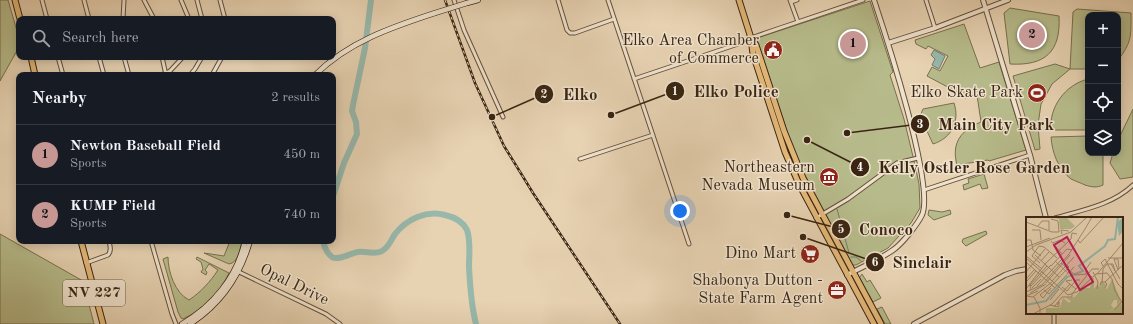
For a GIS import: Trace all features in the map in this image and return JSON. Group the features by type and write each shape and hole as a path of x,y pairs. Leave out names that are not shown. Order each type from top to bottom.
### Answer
{"main road":[{"path":"15,0 19,16"},
{"path":"336,57 356,45 388,29 478,0"},
{"path":"740,0 794,156 807,188 881,324"},
{"path":"752,38 752,54 798,184 874,324"},
{"path":"32,60 34,72"},
{"path":"320,72 333,60"},
{"name":"NV 227","path":"82,244 103,324"},
{"path":"182,324 193,318 209,304 237,271 244,244"},
{"path":"190,324 215,305 229,288 249,244"},
{"path":"857,293 860,293 868,305 873,309"}],"street":[{"path":"42,0 46,16"},
{"path":"84,0 88,16"},
{"path":"124,0 124,16"},
{"path":"144,0 152,16"},
{"path":"181,0 188,16"},
{"path":"197,0 201,16"},
{"path":"220,0 224,16"},
{"path":"454,0 464,30 502,117"},
{"path":"558,0 567,30 570,32 575,33 614,19"},
{"path":"608,0 689,244"},
{"path":"797,0 790,1 798,22"},
{"path":"634,79 863,0"},
{"path":"847,275 893,250 916,225 922,214 925,200 909,117 874,0"},
{"path":"926,0 935,28"},
{"path":"983,0 1030,155 1046,217"},
{"path":"888,43 935,28 1008,0"},
{"path":"59,60 62,72"},
{"path":"100,60 103,72"},
{"path":"125,60 128,72"},
{"path":"163,60 166,72"},
{"path":"168,72 181,60"},
{"path":"193,72 200,60"},
{"path":"214,72 220,60"},
{"path":"580,160 653,135"},
{"path":"924,190 1030,155"},
{"path":"816,218 848,199 897,163 918,158"},
{"path":"1058,217 1108,202 1123,194 1133,186"},
{"path":"86,262 108,255 111,250 110,244"},
{"path":"152,244 176,324"},
{"path":"914,324 1005,275 1026,269"},
{"name":"Opal Drive","path":"237,271 321,311 332,317 340,324"}],"green space":[{"path":"0,0 8,0 16,28 16,52 0,81"},
{"path":"870,1 893,72 890,75 904,119 919,184 920,208 911,223 888,248 856,265 852,265 805,179 792,146 757,41 760,37"},
{"path":"1010,8 1059,16 1059,28 1054,48 1041,59 1022,64 1010,64 1004,13"},
{"path":"1077,9 1118,12 1085,12 1085,69 1070,69 1073,12"},
{"path":"1121,12 1131,13 1130,38 1121,56"},
{"path":"964,24 980,68 999,62 1026,150 989,161 957,165 955,150 959,138 968,129 981,122 977,95 965,98 927,76 932,67 940,71 948,56 928,46 926,49 916,44 915,40"},
{"name":"Elko Skate Park","path":"1055,64 1070,69 1052,84 1041,104 1038,125 1040,149 1035,150 1013,76"},
{"path":"1085,80 1085,130 1051,130 1053,113 1060,98 1072,86"},
{"path":"954,103 956,116 953,128 945,138 933,144 920,116 923,109"},
{"path":"1133,109 1133,177 1120,179 1110,163 1112,156 1121,156 1121,134"},
{"path":"1085,136 1085,156 1103,156 1103,185 1098,187 1087,186 1071,179 1066,175 1056,160 1051,137"},
{"path":"984,174 988,188 982,189 980,184 964,190 963,185 969,183 968,179"},
{"path":"929,210 942,212 950,210 951,214 934,220 928,215"},
{"path":"986,231 987,234 966,246 962,242 963,239"},
{"path":"0,234 83,281 94,324 0,324"},
{"path":"229,244 241,244 237,258 229,264 204,253 224,256"},
{"path":"168,257 169,269 173,282 184,297 189,300 212,279 218,270 209,264 205,270 207,272 206,275 201,272 203,269 201,262 196,259 197,257 229,273 216,294 204,306 183,319 178,312 163,259"},
{"path":"862,274 867,282 870,280 881,298 873,302 859,278"},
{"path":"882,307 891,324 885,324 877,309"}],"shaded area":[{"path":"934,50 945,56 939,69 932,65 935,59 931,55"}],"waterway":[{"path":"336,187 344,163 357,134 356,122 352,111 365,48 371,0"},
{"path":"837,209 849,253"},
{"path":"324,244 327,251 332,257 335,258 358,252 376,253 386,248 395,234 405,224 417,217 438,214 448,216 461,222 468,234 470,288 476,324"},
{"path":"851,257 856,257 861,261"}],"railway":[{"path":"445,0 475,83 504,146 533,193 620,324"}],"place":[{"name":"KUMP Field","path":"1032,35"},
{"name":"Newton Baseball Field","path":"853,44"},
{"name":"Elko Area Chamber of Commerce","path":"773,50"},
{"name":"Elko Skate Park","path":"1037,93"},
{"name":"Elko Police","path":"611,115"},
{"name":"Elko","path":"492,117"},
{"name":"Main City Park","path":"847,133"},
{"name":"Kelly Ostler Rose Garden","path":"807,140"},
{"name":"Northeastern Nevada Museum","path":"829,177"},
{"name":"Conoco","path":"787,215"},
{"name":"Sinclair","path":"803,237"},
{"name":"Dino Mart","path":"810,254"},
{"name":"Shabonya Dutton - State Farm Agent","path":"837,290"}]}
